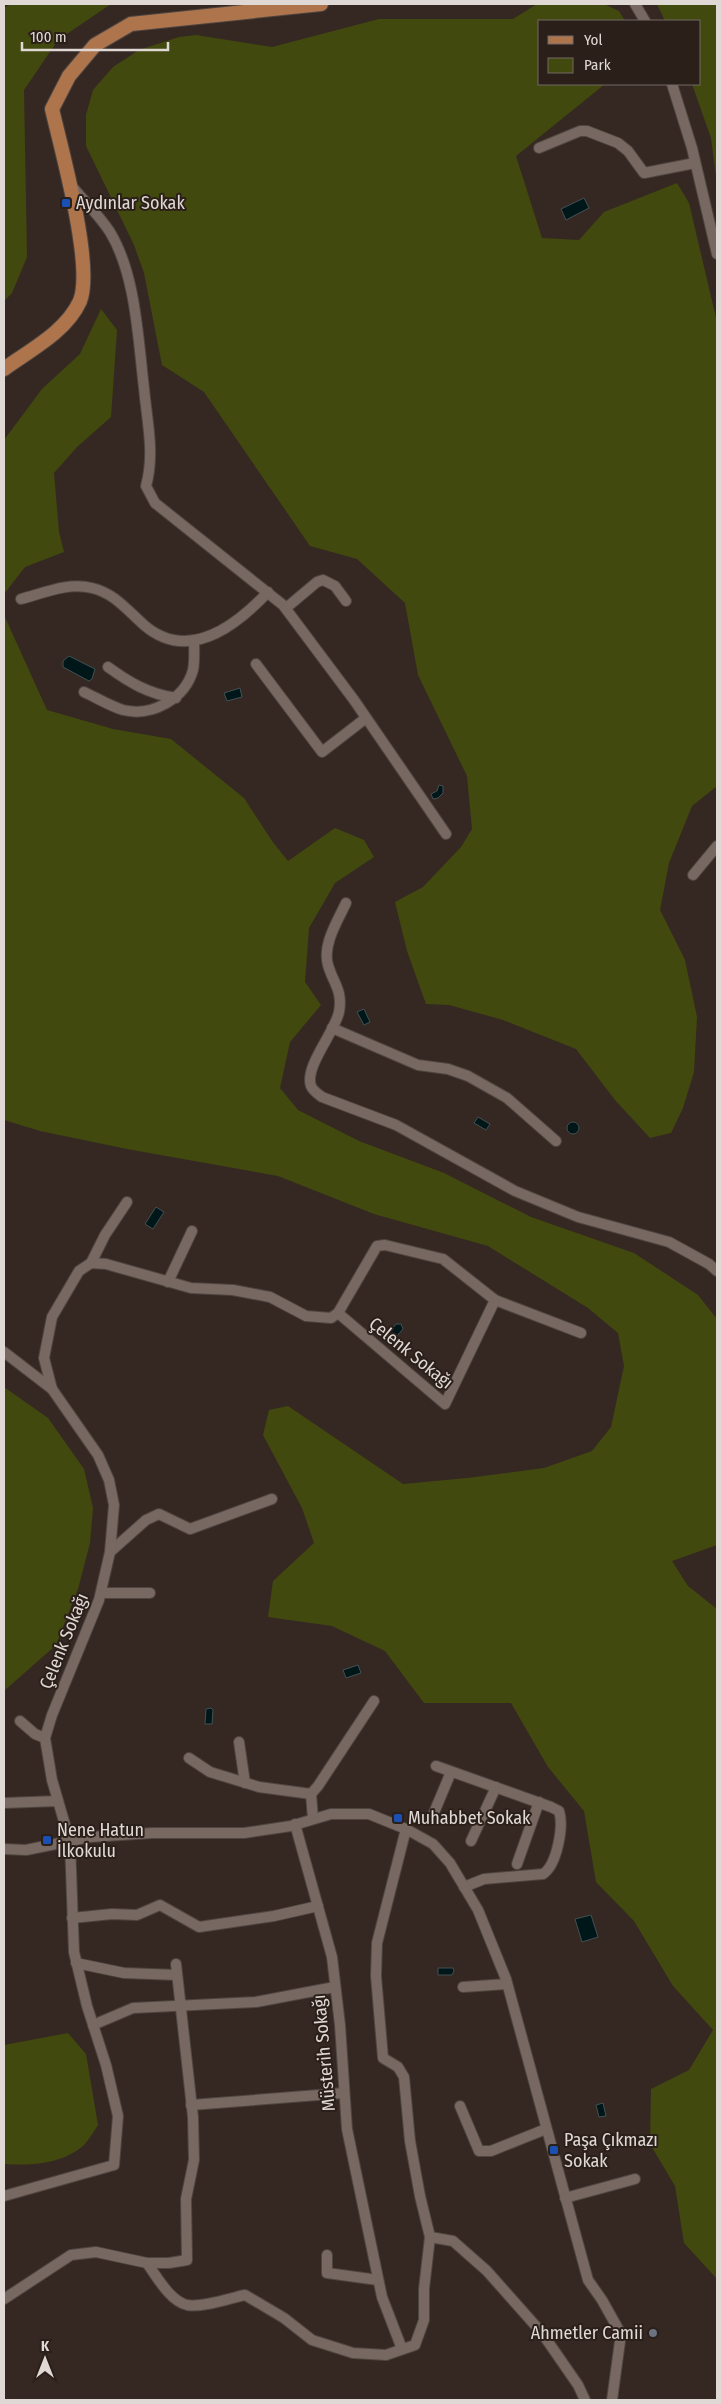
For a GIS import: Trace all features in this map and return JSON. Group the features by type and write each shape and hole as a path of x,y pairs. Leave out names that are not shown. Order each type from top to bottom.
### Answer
{"main road":[{"path":"4,369 60,329 80,300 84,267 70,184 52,109 69,76 95,45 131,24 321,4"}],"street":[{"path":"635,4 643,20"},
{"path":"672,85 695,163 717,254"},
{"path":"539,148 580,131 587,131 618,143 628,151 644,173 695,163"},
{"path":"70,184 110,233 128,275 136,316 152,445 150,470 146,486 155,503 286,608 366,718 446,834"},
{"path":"286,608 317,582 323,580 335,586 346,601"},
{"path":"21,599 73,585 91,587 108,593 145,626 162,638 181,642 213,635 246,615 268,592"},
{"path":"84,692 124,710 146,710 166,705 176,698 193,669 194,640"},
{"path":"256,664 322,752 366,718"},
{"path":"108,667 132,685 158,695 176,698"},
{"path":"693,875 717,846"},
{"path":"346,903 336,922 326,951 328,964 341,995 339,1014 314,1065 310,1080 312,1089 322,1097 396,1125 515,1191 578,1217 669,1242 709,1264 717,1272"},
{"path":"332,1028 418,1065 448,1069 468,1076 507,1098 556,1141"},
{"name":"Çelenk Sokağı","path":"52,1390 44,1358 52,1317 79,1271 91,1263 104,1235 127,1202"},
{"path":"168,1282 192,1231"},
{"path":"91,1263 106,1264 191,1288 233,1290 270,1297 306,1316 331,1318 338,1313 376,1246 385,1244 443,1259 495,1300 582,1333"},
{"name":"Çelenk Sokağı","path":"338,1313 445,1404 495,1300"},
{"name":"Çelenk Sokağı","path":"4,1352 52,1390 98,1455 109,1480 114,1505 110,1552 101,1593 78,1656 52,1715 45,1738 58,1801 70,1842 72,1918 76,1963 106,2066 118,2116 114,2165 4,2196"},
{"path":"110,1552 146,1520 159,1514 190,1529 272,1499"},
{"path":"101,1593 150,1593"},
{"path":"313,1819 311,1794 374,1701"},
{"path":"20,1721 35,1734 45,1738"},
{"path":"239,1742 245,1783"},
{"path":"189,1758 210,1772 245,1783 259,1787 311,1794"},
{"path":"436,1766 539,1802 559,1812 562,1820 556,1852 550,1870 543,1874 484,1879 464,1887"},
{"path":"433,1815 452,1772"},
{"path":"471,1841 496,1787"},
{"path":"4,1803 58,1801"},
{"path":"517,1864 539,1802"},
{"path":"4,1849 26,1850 90,1837 152,1833 244,1833 295,1824 331,1814 369,1814 406,1829 433,1844 450,1863 478,1910 507,1984 588,2280 621,2334 612,2400"},
{"name":"Müsterih Sokağı","path":"295,1824 332,1957 347,2129 382,2297 402,2349"},
{"path":"147,2263 170,2294 187,2305 210,2303 245,2295 284,2318 312,2340 353,2353 386,2354 415,2345 424,2320 424,2289 430,2237 410,2141 404,2077 398,2067 383,2058 376,1976 377,1943 406,1829"},
{"path":"72,1918 112,1914 137,1915 160,1905 199,1926 274,1916 318,1906"},
{"path":"4,2299 71,2256 96,2252 147,2263 169,2263 187,2260 186,2199 194,2160 191,2105 176,1970 124,1973 76,1963"},
{"path":"464,1987 507,1984"},
{"path":"93,2025 134,2008 256,2002 335,1987"},
{"path":"191,2105 344,2093"},
{"path":"460,2106 479,2151 491,2151 546,2129"},
{"path":"565,2198 635,2179"},
{"path":"430,2237 453,2241 487,2271 542,2333 578,2385 585,2400"},
{"path":"328,2255 327,2274 378,2280"}],"green space":[{"path":"11,4 111,4 58,40 24,90 27,257 12,293 4,301 4,8"},
{"path":"537,4 604,4 619,11 624,20 538,20 538,85 604,85 516,156 542,238 579,240 604,212 677,183 689,203 717,322 717,786 692,806 669,863 660,910 685,960 697,1017 694,1072 683,1108 671,1133 650,1138 615,1100 576,1049 503,1020 449,1005 426,1004 407,951 395,902 423,887 461,847 472,829 467,776 418,675 405,603 357,559 310,546 204,392 162,365 144,273 134,245 86,146 86,115 93,90 113,67 139,50 179,37 196,35 272,47 379,19 513,19"},
{"path":"657,4 717,4 717,184 711,138 692,85 701,85 701,20 665,20"},
{"path":"101,309 117,330 111,417 77,447 54,473 59,532 64,552 25,567 4,594 4,440 42,389 80,354"},
{"path":"4,615 47,710 113,729 171,739 244,798 272,841 288,861 335,828 364,840 374,857 335,883 309,928 305,982 321,1005 290,1042 280,1088 298,1110 359,1141 444,1173 531,1217 634,1253 698,1295 717,1319 717,1545 672,1561 688,1586 717,1609 717,2279 684,2243 675,2186 650,2144 651,2089 689,2070 713,2030 673,1986 634,1921 596,1882 584,1811 548,1767 511,1703 424,1703 385,1651 332,1626 268,1617 273,1581 314,1543 302,1508 263,1435 269,1410 288,1406 403,1484 544,1468 592,1451 611,1427 624,1366 618,1333 588,1308 488,1246 374,1214 278,1176 127,1149 40,1131 4,1120"},
{"path":"4,1387 48,1418 84,1469 93,1508 90,1543 78,1589 56,1645 4,1691"},
{"path":"68,2033 86,2054 98,2125 85,2144 67,2156 36,2164 4,2164 4,2045"}],"water":[{"path":"584,198 589,208 566,220 561,209"},
{"path":"69,656 95,669 92,679 89,681 63,667 63,661"},
{"path":"240,688 242,697 227,701 224,693"},
{"path":"439,785 443,786 443,793 438,798 433,799 431,794 437,791"},
{"path":"364,1009 370,1022 364,1025 357,1012"},
{"path":"478,1117 490,1124 486,1130 474,1123"},
{"path":"571,1122 575,1122 579,1128 575,1134 571,1134 567,1130 567,1126"},
{"path":"156,1207 164,1212 153,1229 145,1224"},
{"path":"396,1324 401,1324 403,1329 391,1343 391,1339 385,1338"},
{"path":"358,1665 361,1673 346,1678 343,1670"},
{"path":"211,1708 213,1710 212,1724 205,1724 206,1709"},
{"path":"591,1915 598,1937 582,1942 575,1919"},
{"path":"438,1968 453,1968 454,1971 452,1975 438,1975"},
{"path":"603,2103 606,2116 599,2117 596,2105"}],"place":[{"name":"Aydınlar Sokak","path":"66,203"},
{"name":"Muhabbet Sokak","path":"398,1818"},
{"name":"Nene Hatun İlkokulu","path":"47,1840"},
{"name":"Paşa Çıkmazı Sokak","path":"554,2150"},
{"name":"Ahmetler Camii","path":"653,2333"}]}
